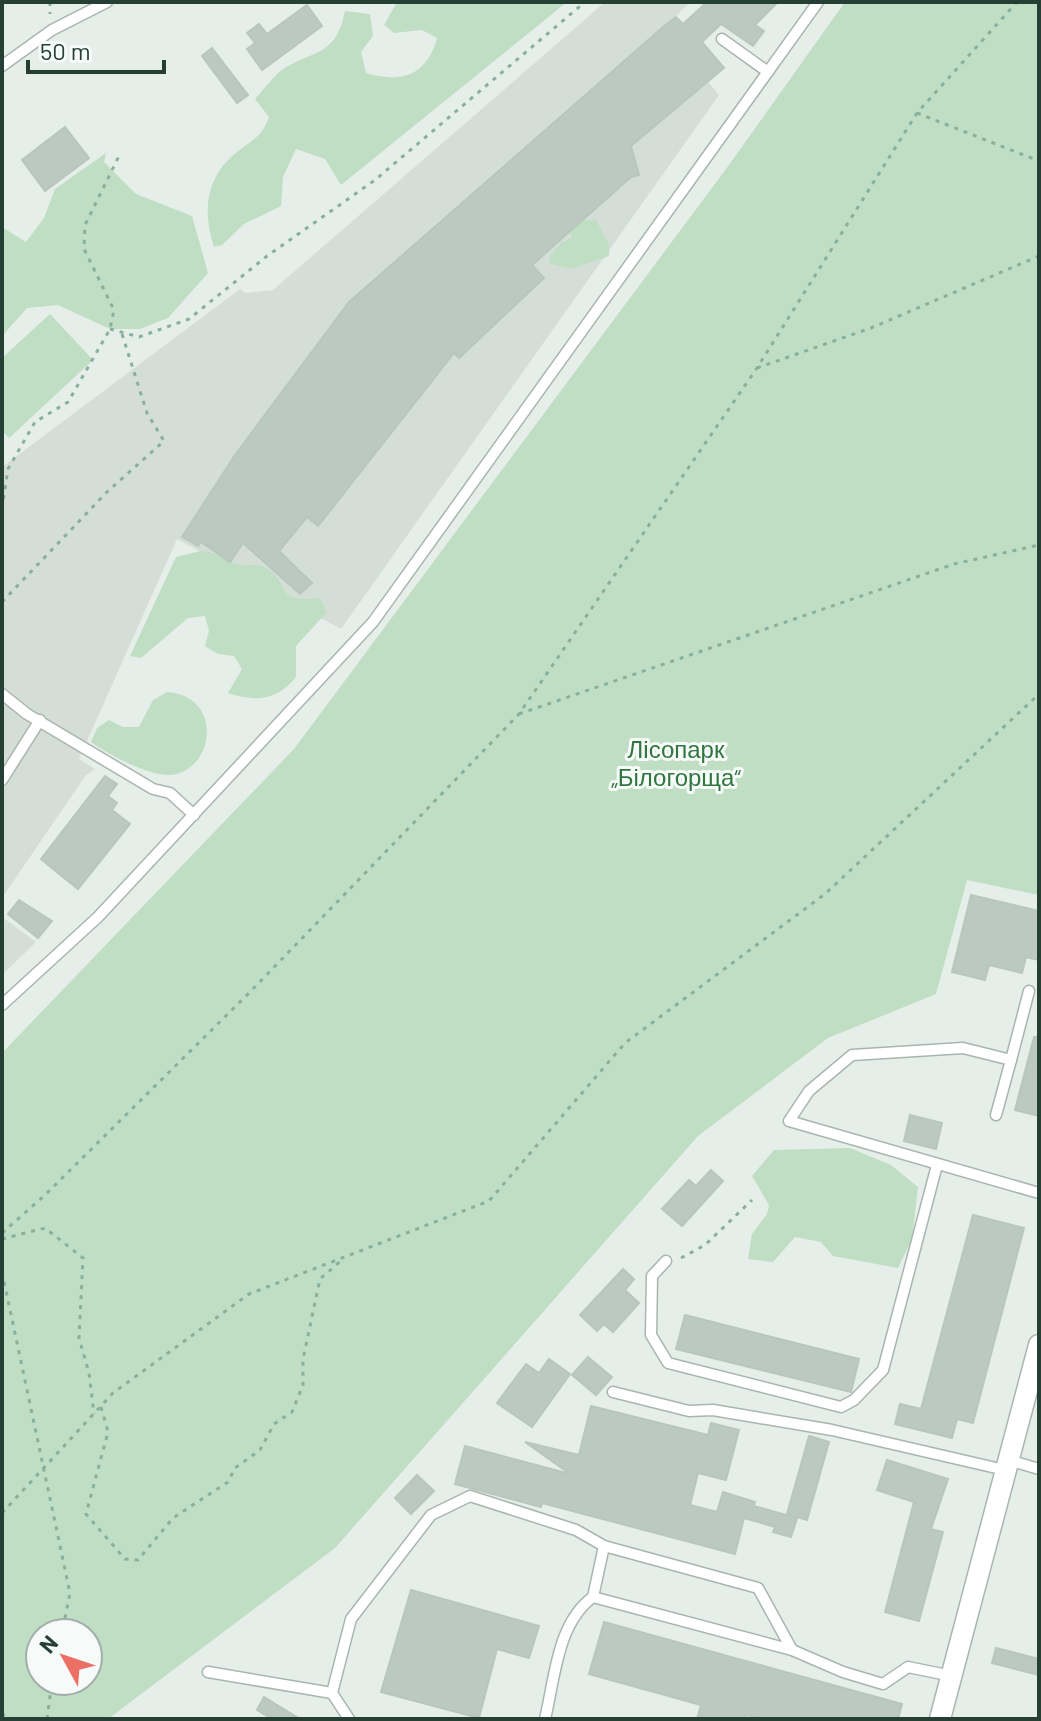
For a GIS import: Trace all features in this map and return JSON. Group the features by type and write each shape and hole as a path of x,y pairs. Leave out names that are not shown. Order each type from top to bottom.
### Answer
{"street":[{"path":"940,1719 1039,1345"}],"lane":[{"path":"2,66 52,30 107,2"},
{"path":"2,1005 98,917 373,622 818,2"},
{"path":"722,39 768,72"},
{"path":"2,694 153,789 170,793 194,815"},
{"path":"2,780 40,720"},
{"path":"996,1115 1029,991"},
{"path":"1011,1060 963,1048 852,1055 809,1091 789,1121 1039,1193"},
{"path":"666,1261 652,1276 651,1335 668,1363 841,1407 854,1400 883,1370 937,1165"},
{"path":"613,1392 689,1411 713,1410 1039,1469"},
{"path":"332,1693 351,1619 431,1515 470,1496 576,1530 604,1546 758,1588 792,1650"},
{"path":"545,1719 566,1628 579,1607 593,1597 604,1546"},
{"path":"593,1597 792,1650 843,1672 883,1684 908,1667 952,1676"},
{"path":"208,1672 332,1693 349,1719"}],"path":[{"path":"110,329 139,337 189,319 267,256 375,180 585,2"},
{"path":"2,1233 44,1196 250,992 519,714 757,368 917,113 1017,2"},
{"path":"917,113 1039,161"},
{"path":"2,509 8,469 35,422 68,402 110,329 114,310 84,249 85,225 119,156"},
{"path":"757,368 871,328 1039,256"},
{"path":"2,602 107,492 164,441 147,413 122,332"},
{"path":"519,714 954,564 1039,545"},
{"path":"2,1513 113,1393 249,1294 489,1201 625,1043 825,894 1039,694"},
{"path":"666,1261 680,1258 705,1245 752,1200"},
{"path":"2,1239 45,1228 83,1258 79,1338 89,1373 94,1414"},
{"path":"101,1406 108,1432 86,1514 125,1559 138,1560 173,1518 228,1482 235,1468 260,1450 274,1424 292,1412 303,1385 303,1359 320,1279 345,1257"},
{"path":"2,1272 70,1593 65,1617"},
{"path":"47,1719 50,1697"},
{"path":"2,1713 7,1719"}],"shaded area":[{"path":"605,2 690,2 664,28 719,95 341,629 177,539 79,759 95,769 86,775 2,898 2,467 240,289 245,293 273,290"},
{"path":"2,917 36,942 2,975"}],"green space":[{"path":"397,2 567,2 341,185 325,159 296,149 283,177 281,206 244,224 222,245 214,247 208,220 209,195 227,161 256,137 266,124 269,117 255,99 282,70 331,43 345,11 370,14 373,36 361,52 366,73 402,77 427,61 437,38 422,30 394,33 384,25"},
{"name":"Лісопарк „Білогорща“","path":"845,2 1039,2 1039,895 967,880 936,994 828,1038 698,1136 335,1548 108,1719 2,1719 2,1053 294,749 726,169"},
{"path":"106,153 104,162 136,194 192,216 208,273 168,318 140,329 110,329 58,305 27,308 2,336 2,227 26,242 44,218 55,189"},
{"path":"575,220 596,220 609,245 609,256 571,269 551,264 549,257 561,243 572,238 569,229"},
{"path":"50,314 93,360 9,438 2,430 2,358"},
{"path":"201,551 237,564 263,566 280,581 289,596 320,598 327,612 296,646 296,677 281,691 256,698 228,693 242,669 234,656 218,654 205,646 209,631 205,616 188,618 141,658 130,656 176,557"},
{"path":"167,692 185,697 198,706 205,719 207,733 204,748 186,770 162,775 141,769 91,742 97,728 109,720 123,727 139,727 153,700"},
{"path":"850,1148 891,1165 918,1187 912,1239 898,1268 833,1256 821,1242 795,1237 773,1262 748,1259 752,1234 767,1214 769,1205 752,1176 774,1150"}],"building":[{"path":"707,2 778,2 755,25 764,31 753,46 721,24 702,42 724,68 631,146 639,175 631,177 532,265 544,278 459,358 454,353 318,526 307,517 279,551 312,583 300,594 243,543 230,562 201,542 198,546 182,537 235,455 349,302 663,27 676,17 683,24"},
{"path":"307,5 322,26 262,70 247,49 255,43 247,33 259,24 267,34"},
{"path":"212,48 248,95 237,103 202,56"},
{"path":"65,127 89,158 45,191 22,160"},
{"path":"105,776 117,784 108,796 117,803 112,810 130,824 78,889 41,859"},
{"path":"971,895 1039,911 1039,960 1026,957 1022,973 989,965 985,980 952,972"},
{"path":"19,900 52,921 38,938 8,914"},
{"path":"1034,1037 1039,1037 1039,1116 1015,1110"},
{"path":"910,1115 942,1123 936,1149 904,1141"},
{"path":"711,1170 723,1181 682,1226 662,1209 689,1180 696,1186"},
{"path":"973,1215 1024,1228 973,1423 957,1419 952,1438 895,1424 900,1404 921,1409"},
{"path":"623,1269 634,1279 625,1290 639,1303 613,1332 604,1324 597,1331 580,1315"},
{"path":"685,1315 859,1359 851,1392 676,1349"},
{"path":"588,1357 612,1377 596,1395 572,1375"},
{"path":"549,1359 570,1374 532,1427 497,1403 526,1364 539,1373"},
{"path":"591,1406 708,1435 711,1423 739,1430 726,1480 698,1473 690,1505 717,1512 723,1492 755,1502 754,1506 797,1518 791,1537 773,1532 775,1527 744,1518 735,1554 542,1503 541,1507 455,1484 465,1446 570,1474 525,1442 579,1455"},
{"path":"809,1436 829,1442 807,1520 787,1514"},
{"path":"887,1460 948,1479 931,1529 943,1532 919,1621 885,1612 914,1502 877,1490"},
{"path":"417,1475 434,1491 411,1514 395,1498"},
{"path":"411,1590 539,1626 529,1658 497,1649 479,1718 381,1692"},
{"path":"604,1622 902,1704 898,1719 763,1719 747,1715 746,1719 697,1719 701,1705 589,1674"},
{"path":"996,1648 1039,1659 1039,1675 992,1663"},
{"path":"264,1697 300,1719 272,1719 257,1710"}]}
